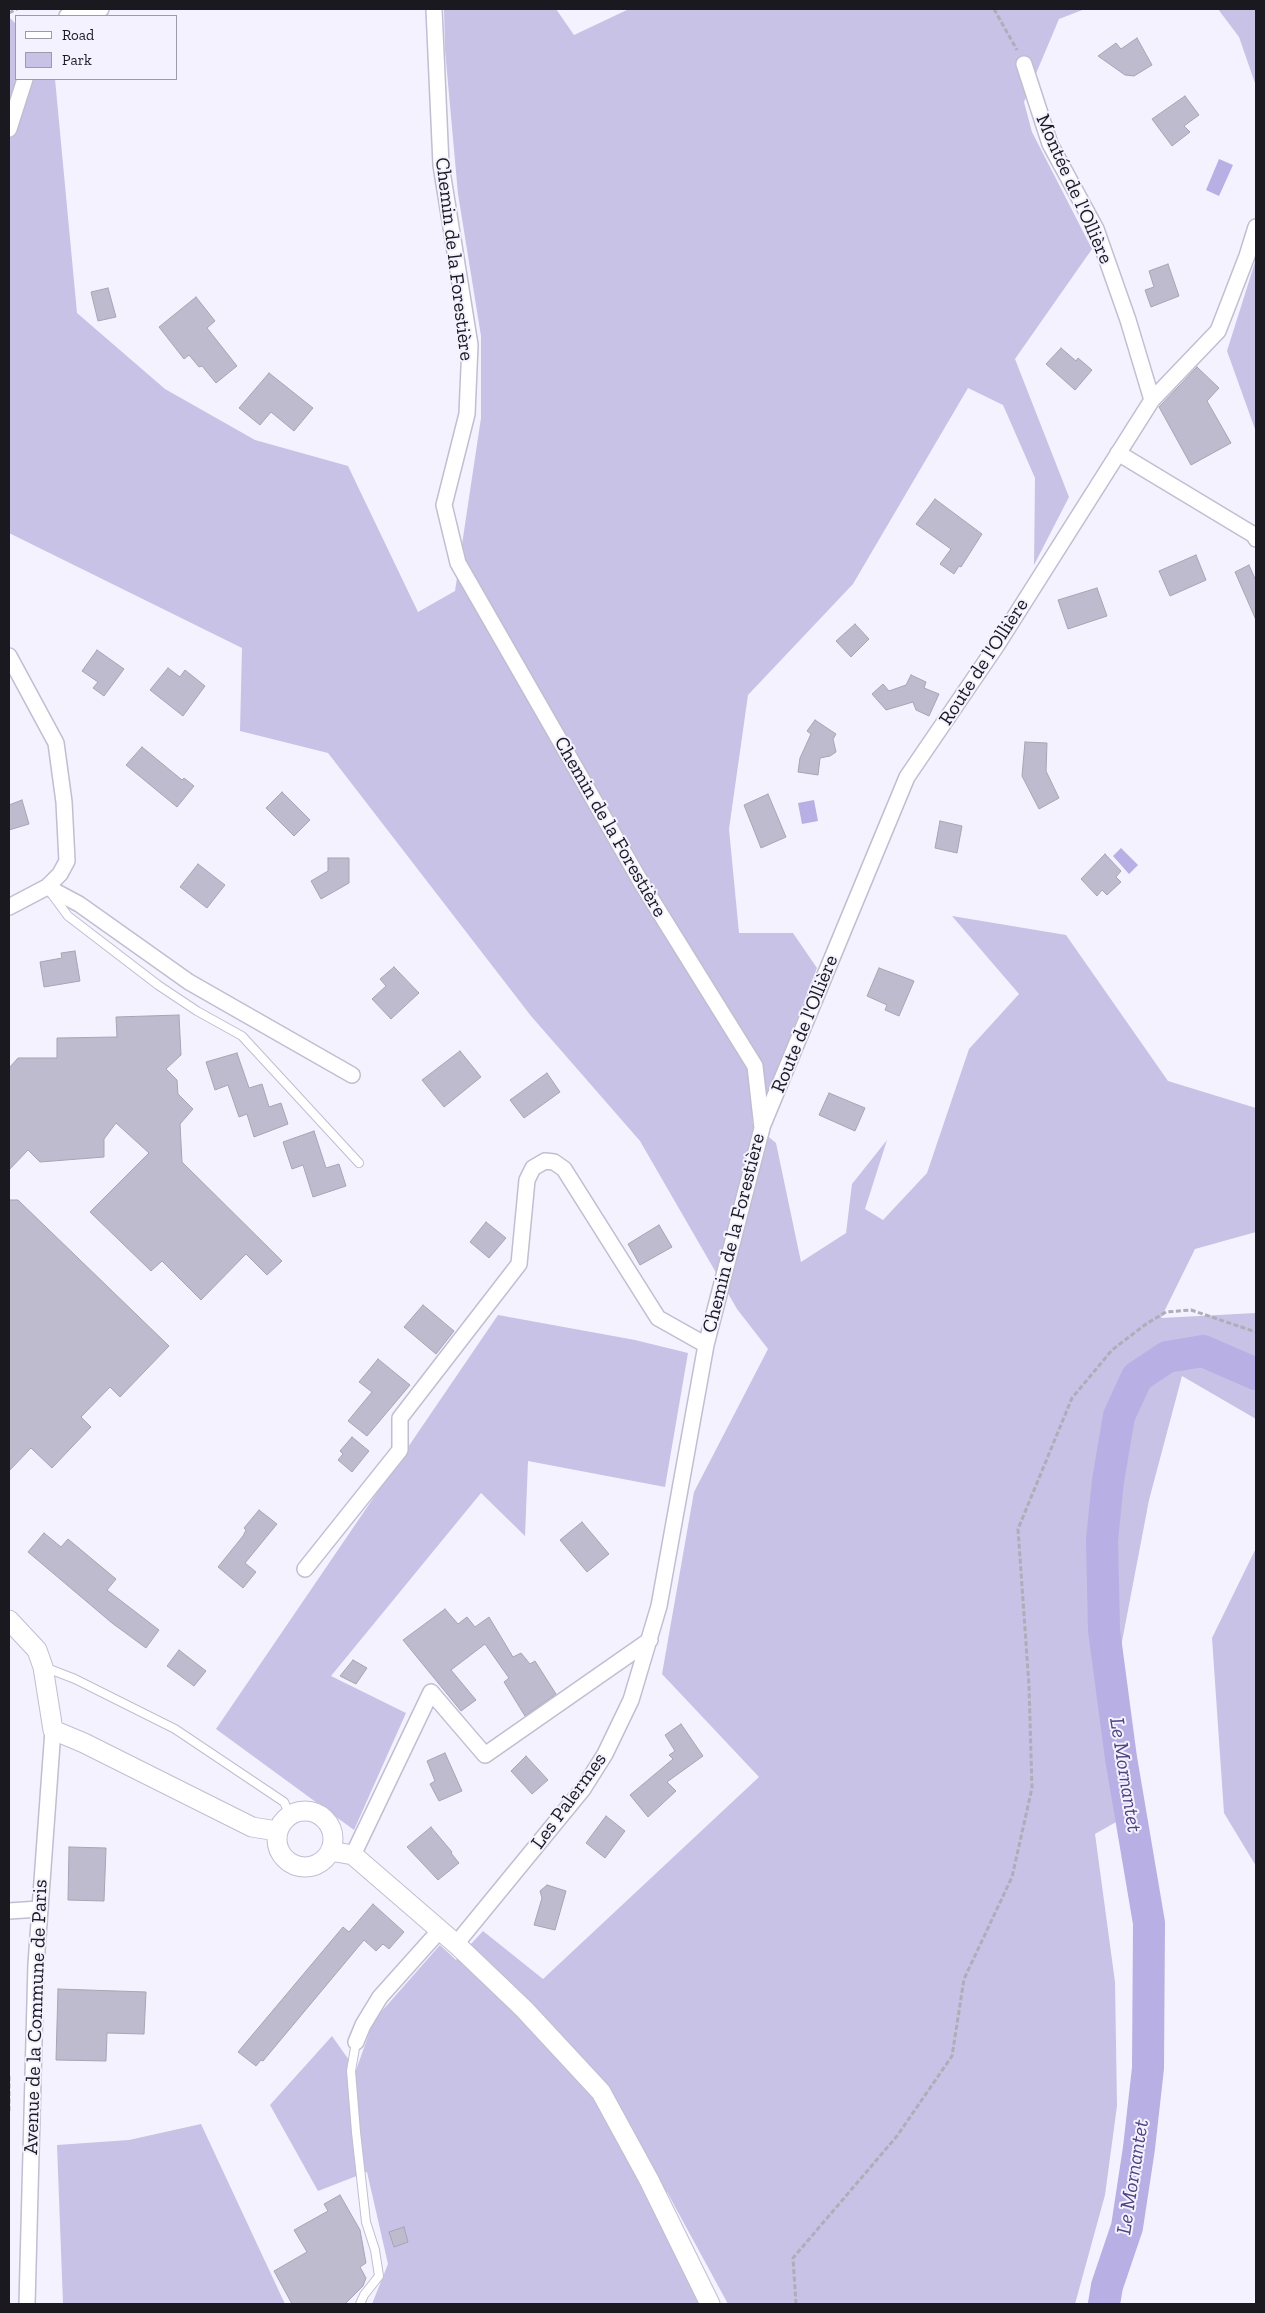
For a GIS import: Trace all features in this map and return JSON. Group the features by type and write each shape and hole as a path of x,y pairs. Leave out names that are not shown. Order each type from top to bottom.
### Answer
{"street":[{"path":"72,15 101,9"},
{"name":"Chemin de la Forestière","path":"434,9 441,165 470,345 467,414 444,505 458,563 642,884 755,1066 762,1128 706,1345 659,1606 650,1640"},
{"name":"Montée de l'Ollière","path":"1024,64 1050,144 1096,230 1128,320 1152,400"},
{"path":"9,129 25,80"},
{"name":"Route de l'Ollière","path":"762,1128 907,777 997,644 1152,400 1218,331 1256,227"},
{"path":"1118,453 1254,535 1256,539"},
{"path":"9,656 56,742 64,802 67,860 60,874 47,887 9,907"},
{"path":"47,887 79,904 190,982 352,1075"},
{"path":"305,1569 400,1450 400,1418 519,1264 527,1180 533,1168 545,1161 554,1162 564,1169 658,1318 706,1345"},
{"path":"9,1620 37,1650 43,1666 53,1730 84,1743 252,1827 277,1831"},
{"path":"353,1855 431,1692 485,1755 650,1640"},
{"name":"Les Palermes","path":"456,1944 552,1828 605,1754 630,1700 650,1640"},
{"name":"Avenue de la Commune de Paris","path":"27,2304 39,1909 53,1730"},
{"path":"303,1811 320,1815 332,1831 333,1840 330,1851 324,1859 315,1865 305,1867 292,1864 284,1859 279,1850 276,1841 277,1831 290,1814 303,1811"},
{"path":"330,1851 353,1855 456,1944 524,2009 601,2092 649,2180 710,2304"},
{"path":"9,1911 39,1909"},
{"path":"356,2042 363,2025 380,1997 440,1930"}],"lane":[{"path":"47,887 68,916 158,985 197,1011 242,1036 359,1163"},
{"path":"43,1666 175,1730 284,1802 290,1814"},
{"path":"356,2042 351,2071 356,2132 366,2222 376,2250 379,2276 364,2295 360,2304"}],"path":[{"path":"9,14 17,9"},
{"path":"994,9 1024,64"},
{"path":"796,2304 793,2258 897,2136 952,2056 964,1979 1012,1877 1032,1788 1029,1686 1018,1529 1072,1398 1112,1350 1146,1324 1166,1312 1191,1310 1256,1332"},
{"path":"9,2076 9,2112"}],"green space":[{"path":"444,9 556,9 574,35 629,9 1085,9 1059,19 1024,102 1032,132 1092,249 1015,359 1069,497 1034,565 1035,478 1003,405 968,388 853,584 748,695 729,829 739,933 793,933 817,968 773,1081 752,1123 776,1143 801,1262 846,1233 852,1184 887,1140 865,1209 883,1220 927,1173 969,1049 1019,994 952,916 1066,935 1168,1081 1256,1108 1256,1232 1195,1249 1161,1318 1256,1313 1256,1419 1182,1376 1149,1500 1120,1652 1134,1763 1144,1806 1095,1834 1115,1982 1117,2106 1105,2195 1075,2304 728,2304 667,2192 658,2196 705,2304 372,2304 388,2264 367,2172 318,2191 270,2105 332,2036 356,2070 374,2020 440,1945 456,1960 483,1931 543,1979 759,1777 662,1674 694,1492 768,1349 737,1309 640,1141 531,1016 328,753 240,731 242,648 9,533 9,17 15,23 15,80 55,80 77,313 165,389 255,440 348,466 418,612 455,591 481,418 481,336 458,194 445,50"},
{"path":"1218,9 1256,9 1256,86 1239,37"},
{"path":"1256,259 1256,432 1227,351"},
{"path":"498,1315 635,1340 688,1353 665,1487 528,1461 525,1536 481,1493 331,1676 406,1713 354,1830 216,1729"},
{"path":"1256,1548 1256,1866 1224,1813 1212,1638"},
{"path":"201,2124 285,2304 63,2304 57,2145 129,2140"}],"shaded area":[{"path":"1219,159 1233,165 1219,196 1206,190"},
{"path":"814,800 818,821 802,824 798,803"},
{"path":"1121,848 1138,865 1129,874 1113,856"}],"building":[{"path":"1137,38 1152,65 1134,76 1125,75 1098,56 1116,43 1121,49"},
{"path":"1185,96 1199,115 1184,126 1190,132 1172,146 1152,119"},
{"path":"1168,264 1179,296 1151,307 1145,290 1154,287 1149,271"},
{"path":"108,288 116,317 98,321 91,292"},
{"path":"196,297 215,321 207,328 237,366 216,383 202,366 199,367 189,355 184,359 159,327"},
{"path":"1061,348 1076,361 1078,358 1092,370 1075,390 1046,364"},
{"path":"1197,367 1219,388 1207,401 1231,443 1191,465 1159,407"},
{"path":"269,373 313,408 294,431 271,412 260,425 239,408"},
{"path":"935,499 982,534 961,567 959,566 954,574 940,564 951,549 916,524"},
{"path":"1196,555 1206,580 1170,596 1159,571"},
{"path":"1249,565 1256,581 1256,620 1235,572"},
{"path":"1097,588 1107,616 1068,629 1058,600"},
{"path":"855,624 869,639 851,657 836,641"},
{"path":"97,650 124,669 104,696 93,688 98,682 82,671"},
{"path":"168,668 180,677 185,670 205,686 183,716 150,690"},
{"path":"911,675 926,682 924,688 939,694 929,716 916,710 913,702 886,710 872,694 883,684 889,691 906,685"},
{"path":"815,720 836,734 833,739 836,752 830,756 820,758 818,775 798,772 800,758 811,734 807,731"},
{"path":"1025,742 1047,743 1046,771 1059,798 1039,809 1022,776"},
{"path":"142,747 182,780 184,778 194,786 177,807 126,765"},
{"path":"282,792 310,820 294,836 266,808"},
{"path":"768,794 786,837 761,848 744,805"},
{"path":"22,800 29,824 9,830 9,805"},
{"path":"940,821 962,826 957,853 935,848"},
{"path":"1105,854 1121,871 1116,877 1121,882 1107,895 1102,890 1097,896 1081,879"},
{"path":"328,858 349,858 349,883 321,899 311,881 328,871"},
{"path":"198,864 225,885 207,908 180,887"},
{"path":"75,951 80,981 44,987 40,962 62,958 61,953"},
{"path":"394,967 419,993 391,1019 372,999 386,986 380,979"},
{"path":"879,968 914,981 899,1016 885,1010 887,1005 867,996"},
{"path":"179,1015 181,1055 166,1069 177,1080 178,1094 193,1109 180,1124 182,1162 282,1261 267,1275 246,1254 201,1300 162,1261 151,1271 90,1212 149,1153 116,1123 104,1139 104,1157 40,1162 28,1150 9,1170 9,1068 18,1058 57,1058 57,1038 117,1037 116,1017"},
{"path":"460,1051 481,1077 444,1107 422,1080"},
{"path":"237,1053 249,1088 262,1084 269,1107 281,1103 288,1124 254,1137 247,1114 239,1117 228,1085 215,1090 206,1062"},
{"path":"547,1073 560,1092 524,1118 510,1100"},
{"path":"829,1093 865,1108 855,1131 819,1115"},
{"path":"314,1131 326,1168 339,1164 346,1186 313,1197 303,1165 292,1169 283,1142"},
{"path":"9,1200 18,1200 169,1346 120,1397 110,1387 81,1417 91,1427 52,1468 31,1448 9,1471"},
{"path":"486,1222 506,1238 489,1258 470,1242"},
{"path":"659,1225 672,1247 640,1265 628,1244"},
{"path":"423,1305 454,1331 436,1354 404,1327"},
{"path":"378,1359 410,1385 367,1436 348,1421 372,1392 359,1382"},
{"path":"352,1437 369,1451 352,1472 338,1460 343,1454 340,1451"},
{"path":"259,1510 277,1524 245,1563 256,1572 243,1588 218,1567 243,1536 246,1530 244,1528"},
{"path":"582,1522 609,1554 587,1572 560,1540"},
{"path":"44,1533 61,1547 68,1539 116,1579 107,1590 159,1630 146,1648 112,1623 28,1552"},
{"path":"445,1609 458,1624 467,1617 475,1627 489,1617 513,1657 521,1653 530,1664 535,1661 556,1694 525,1716 504,1682 509,1678 485,1644 451,1670 476,1700 461,1711 403,1640"},
{"path":"179,1650 206,1671 194,1686 167,1666"},
{"path":"353,1660 367,1668 356,1684 340,1676"},
{"path":"681,1724 703,1756 667,1782 676,1791 648,1817 630,1795 673,1759 669,1755 675,1751 665,1735"},
{"path":"445,1753 462,1791 439,1801 430,1784 435,1781 427,1761"},
{"path":"526,1756 548,1780 532,1794 511,1771"},
{"path":"606,1816 625,1831 605,1858 586,1843"},
{"path":"431,1827 459,1863 438,1880 407,1847"},
{"path":"69,1847 106,1848 104,1901 68,1900"},
{"path":"547,1885 566,1891 555,1930 534,1925 542,1898 540,1891"},
{"path":"373,1904 404,1932 389,1949 383,1944 376,1951 364,1940 263,2061 261,2060 256,2066 238,2052 343,1927 349,1932"},
{"path":"58,1989 146,1992 144,2034 107,2033 106,2061 56,2060"},
{"path":"340,2195 360,2230 366,2263 360,2267 366,2278 363,2286 345,2304 292,2304 274,2271 307,2252 294,2230 328,2211 324,2204"},
{"path":"404,2227 408,2242 394,2247 389,2232"}],"waterway":[{"name":"Le Mornantet","path":"1104,2304 1107,2286 1127,2227 1139,2148 1148,2068 1149,1923 1121,1758 1104,1630 1102,1540 1108,1481 1119,1416 1137,1377 1167,1357 1203,1351 1256,1374"}]}
